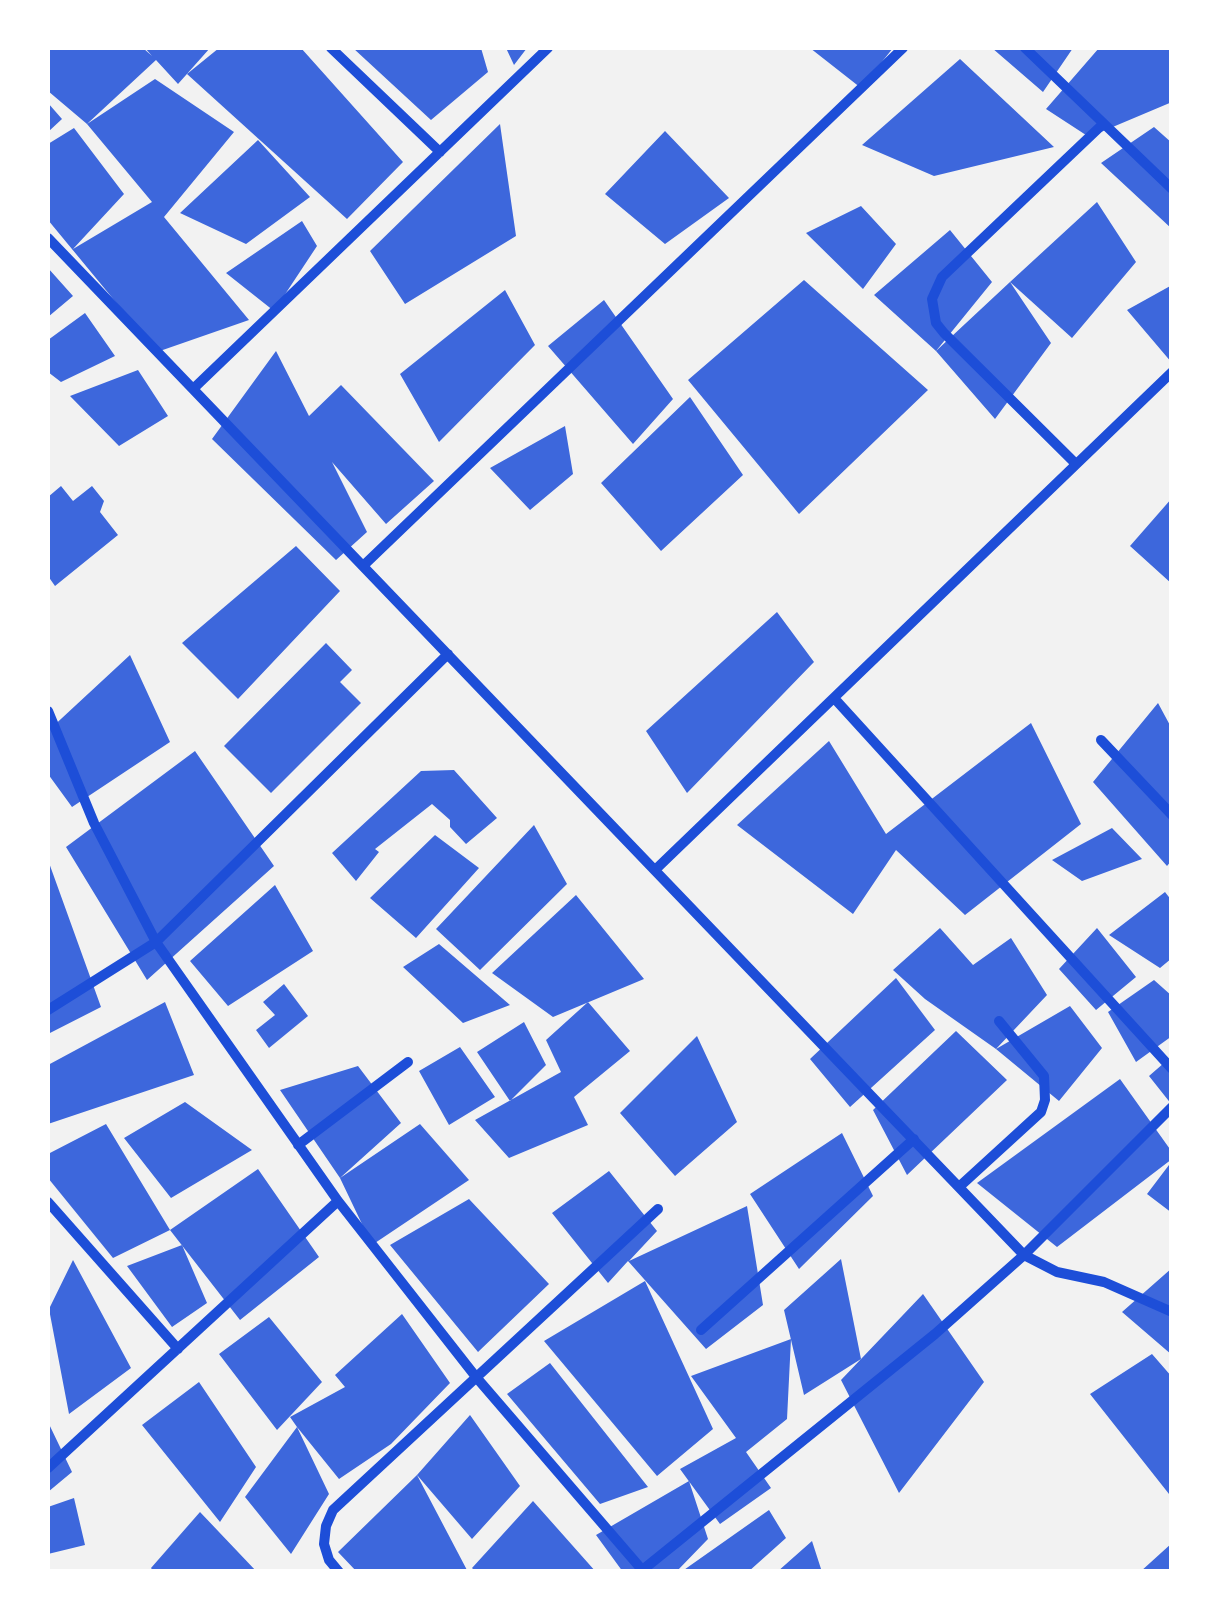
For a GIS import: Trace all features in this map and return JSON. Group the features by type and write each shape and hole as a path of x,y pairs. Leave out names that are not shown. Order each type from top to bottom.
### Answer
{"street":[{"path":"331,48 440,152"},
{"path":"193,388 548,48"},
{"path":"363,566 903,48"},
{"path":"1024,48 1172,190"},
{"path":"1076,464 944,333 936,323 932,299 942,278 1104,124"},
{"path":"48,238 1024,1255 1056,1272 1104,1282 1172,1312"},
{"path":"655,870 1172,372"},
{"path":"48,1010 156,942 448,654"},
{"path":"834,698 1172,1069"},
{"path":"48,711 94,823 156,942 338,1201 476,1378 642,1571 935,1334 1024,1255 1172,1107"},
{"path":"1102,740 1172,815"},
{"path":"960,1187 1041,1112 1046,1100 1044,1076 999,1021"},
{"path":"298,1144 408,1062"},
{"path":"702,1330 914,1139"},
{"path":"48,1468 338,1201"},
{"path":"48,1202 178,1349"},
{"path":"339,1572 328,1560 324,1544 333,1510 658,1209"}],"building":[{"path":"48,48 143,48 152,56 145,48 210,48 178,84 156,60 87,124 48,91"},
{"path":"219,48 301,48 403,162 347,219 187,74"},
{"path":"353,48 481,48 488,72 431,120"},
{"path":"506,48 527,48 514,65"},
{"path":"810,48 893,48 861,88"},
{"path":"992,48 1073,48 1043,92"},
{"path":"1099,48 1172,48 1172,102 1089,137 1046,109"},
{"path":"960,59 1054,147 934,176 862,145"},
{"path":"155,79 234,132 164,217 249,320 157,352 48,220 48,144 74,128 124,194 73,249 152,202 87,124"},
{"path":"48,103 62,119 48,132"},
{"path":"500,124 516,236 405,304 370,251"},
{"path":"1154,127 1172,143 1172,229 1101,163"},
{"path":"665,131 729,198 665,244 605,194"},
{"path":"258,140 310,197 246,244 180,213"},
{"path":"1097,202 1136,262 1072,338 1010,282"},
{"path":"861,206 896,244 863,289 806,233"},
{"path":"302,221 317,246 274,311 226,273"},
{"path":"950,230 992,282 936,351 874,295"},
{"path":"48,268 73,296 48,317"},
{"path":"804,280 928,390 799,514 688,380"},
{"path":"1010,282 1051,343 995,419 936,351"},
{"path":"1172,285 1172,363 1127,310"},
{"path":"505,290 535,345 439,442 400,374"},
{"path":"604,300 673,399 633,444 548,346"},
{"path":"85,313 115,356 61,382 48,372 48,340"},
{"path":"276,351 309,416 341,385 434,481 386,524 332,462 367,532 336,560 212,439"},
{"path":"138,370 168,416 119,446 70,396"},
{"path":"690,397 743,475 661,551 601,483"},
{"path":"565,426 573,474 530,510 490,468"},
{"path":"61,486 73,501 92,486 104,501 100,512 118,535 55,586 48,576 48,497"},
{"path":"1172,498 1172,584 1130,546"},
{"path":"296,546 340,591 238,699 182,643"},
{"path":"777,612 814,662 687,793 646,731"},
{"path":"326,643 352,670 340,682 361,703 271,793 224,746"},
{"path":"130,655 170,742 72,807 48,774 48,731"},
{"path":"1158,703 1172,729 1172,860 1167,866 1093,782"},
{"path":"1031,723 1081,824 965,915 896,850 853,914 737,825 829,741 886,834"},
{"path":"195,751 274,866 147,980 66,847"},
{"path":"454,770 497,818 466,844 450,827 450,820 432,804 375,849 379,852 356,881 332,853 421,771"},
{"path":"534,825 567,884 480,970 436,929"},
{"path":"1112,828 1142,859 1082,881 1052,860"},
{"path":"435,835 479,868 416,938 370,898"},
{"path":"48,860 101,1007 48,1034"},
{"path":"275,885 313,951 228,1006 190,961"},
{"path":"1165,892 1172,901 1172,958 1160,968 1109,935"},
{"path":"576,895 644,979 553,1017 492,973"},
{"path":"940,928 973,965 1011,938 1047,995 996,1049 925,999 893,970"},
{"path":"1097,928 1136,977 1096,1010 1059,969"},
{"path":"439,944 510,1005 463,1023 403,967"},
{"path":"896,978 935,1030 850,1107 810,1059"},
{"path":"1154,980 1172,996 1172,1036 1136,1062 1108,1012"},
{"path":"284,984 308,1016 269,1048 256,1030 275,1015 263,1002"},
{"path":"165,1002 194,1075 48,1124 48,1065"},
{"path":"588,1002 630,1051 574,1097 588,1125 509,1158 475,1120 561,1072 546,1040"},
{"path":"1070,1006 1102,1048 1059,1101 996,1049"},
{"path":"524,1022 546,1065 510,1101 477,1052"},
{"path":"956,1031 1007,1080 907,1175 873,1110"},
{"path":"697,1036 737,1122 675,1176 620,1113"},
{"path":"460,1047 495,1097 449,1125 419,1071"},
{"path":"1172,1056 1172,1105 1149,1076"},
{"path":"358,1066 401,1123 340,1178 280,1090"},
{"path":"1120,1079 1172,1152 1172,1159 1057,1247 977,1183"},
{"path":"185,1102 252,1150 171,1198 124,1138"},
{"path":"106,1124 170,1230 113,1258 48,1178 48,1154"},
{"path":"420,1124 469,1180 372,1245 340,1178"},
{"path":"842,1133 873,1196 799,1269 750,1194"},
{"path":"1172,1161 1172,1213 1147,1194"},
{"path":"258,1169 319,1257 240,1320 170,1230"},
{"path":"609,1171 657,1231 629,1261 747,1206 763,1305 706,1349 628,1261 608,1283 552,1213"},
{"path":"469,1199 549,1284 478,1352 390,1245"},
{"path":"182,1245 207,1303 172,1327 127,1266"},
{"path":"841,1259 861,1359 804,1395 784,1310"},
{"path":"73,1260 131,1368 69,1414 49,1309"},
{"path":"1172,1268 1172,1355 1122,1312"},
{"path":"645,1281 713,1429 657,1476 544,1341"},
{"path":"923,1294 984,1382 899,1493 841,1380"},
{"path":"402,1314 450,1383 391,1444 339,1479 290,1417 345,1387 335,1375"},
{"path":"269,1317 322,1382 277,1430 219,1354"},
{"path":"791,1339 787,1419 746,1452 771,1488 720,1524 680,1469 736,1438 691,1376"},
{"path":"1152,1354 1172,1377 1169,1494 1090,1394"},
{"path":"550,1363 648,1487 600,1504 507,1394"},
{"path":"199,1382 256,1467 220,1522 142,1425"},
{"path":"470,1415 520,1486 472,1539 417,1475"},
{"path":"48,1422 72,1472 48,1492"},
{"path":"297,1427 329,1494 291,1554 245,1497"},
{"path":"417,1475 468,1572 357,1572 338,1552"},
{"path":"689,1481 708,1539 676,1572 623,1572 596,1535"},
{"path":"74,1498 85,1545 48,1554 48,1507"},
{"path":"533,1501 596,1572 476,1572 472,1568"},
{"path":"769,1510 786,1538 748,1572 681,1572"},
{"path":"200,1512 257,1572 154,1572 151,1568"},
{"path":"812,1541 822,1572 777,1572"},
{"path":"1172,1543 1172,1572 1140,1572"}]}
